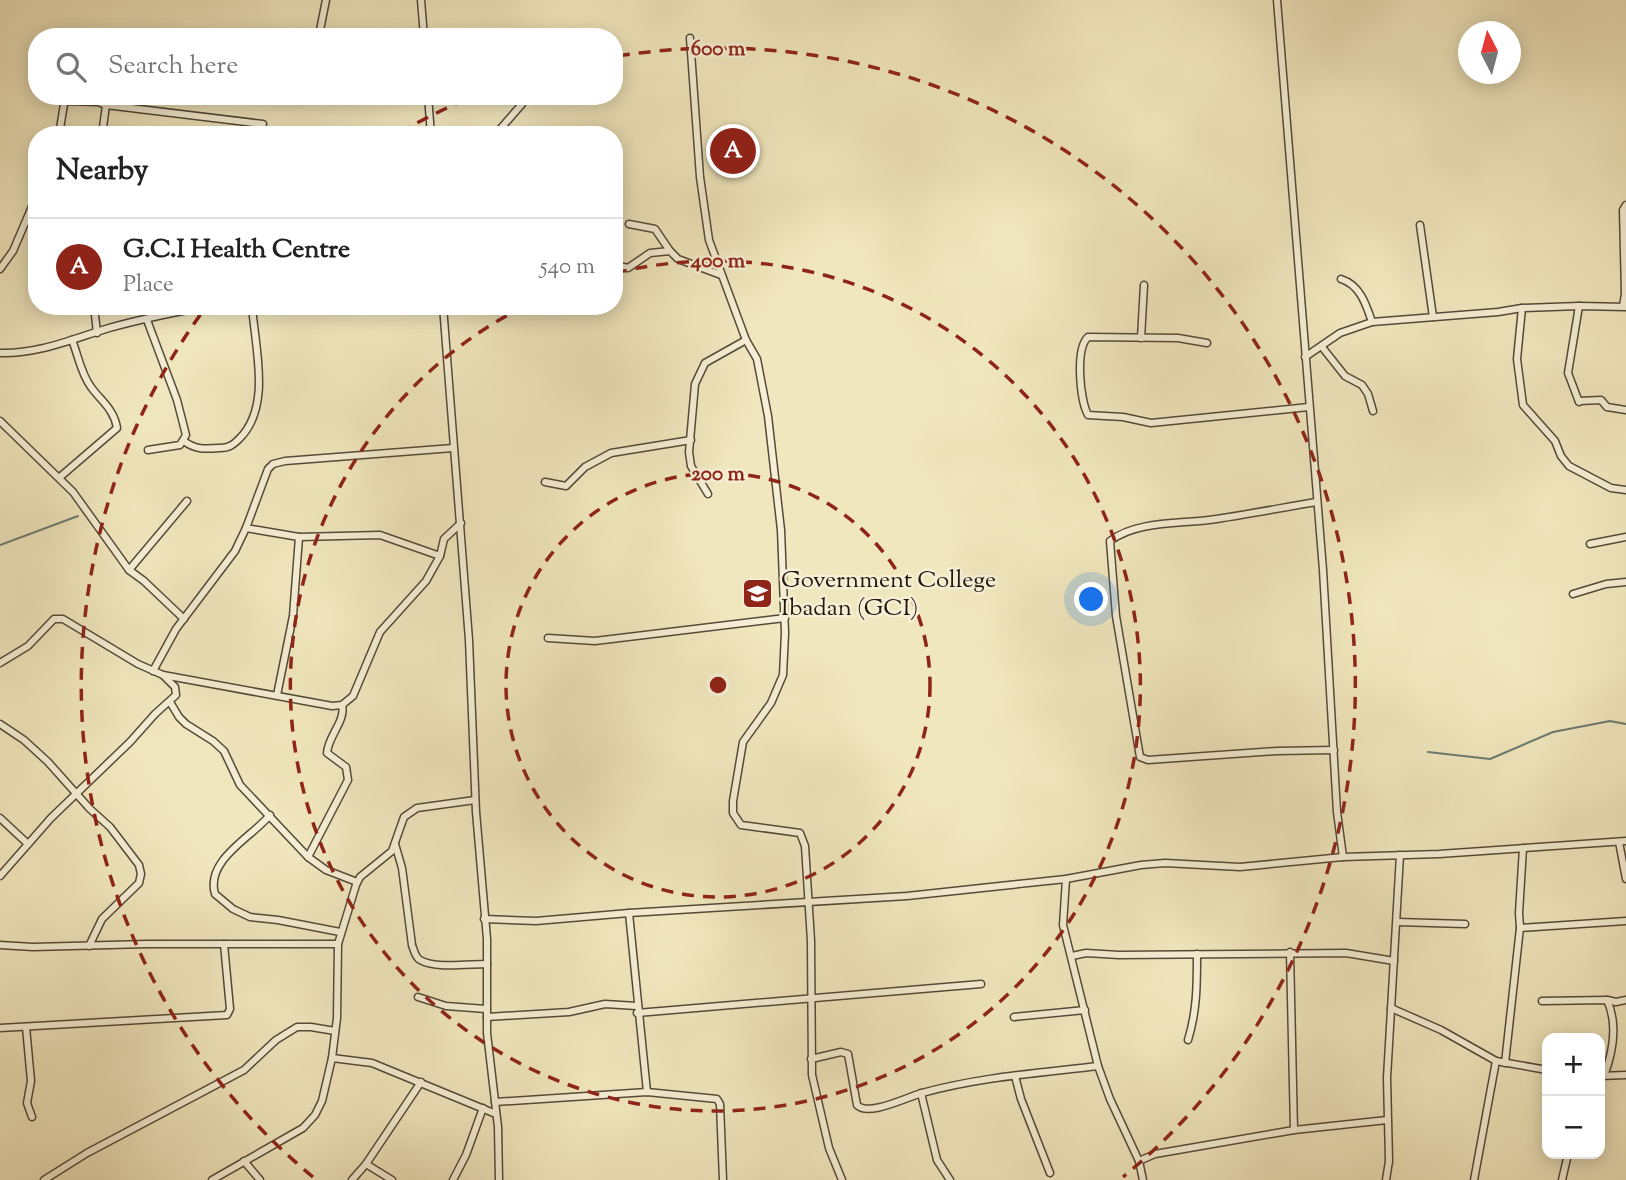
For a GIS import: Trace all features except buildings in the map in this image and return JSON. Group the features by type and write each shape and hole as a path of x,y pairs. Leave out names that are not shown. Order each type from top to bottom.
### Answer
{"street":[{"path":"320,28 326,0"},
{"path":"421,0 423,28"},
{"path":"1277,0 1323,570 1337,812 1343,857"},
{"path":"690,38 700,177 709,240 746,340 757,359 768,416 781,530 785,618 783,675 771,703 743,742 736,774 733,813 741,825 800,833 805,846 812,999 811,1059 829,1148 842,1180"},
{"path":"60,126 64,105"},
{"path":"430,105 431,126"},
{"path":"503,126 521,105"},
{"path":"103,126 106,106 263,124"},
{"path":"1305,356 1340,333 1372,322 1522,308 1624,307 1623,219 1626,205"},
{"path":"0,269 13,251 28,216"},
{"path":"629,223 655,229 678,258 720,275"},
{"path":"1420,225 1433,317"},
{"path":"623,267 628,268 650,253 670,251"},
{"path":"1341,279 1354,286 1372,322"},
{"path":"1141,338 1144,285"},
{"path":"1578,306 1568,373 1579,401 1601,400 1607,407 1626,410"},
{"path":"1522,308 1517,359 1523,405 1555,441 1569,466 1611,488 1626,490"},
{"path":"95,315 97,333"},
{"path":"0,353 38,351 169,315"},
{"path":"184,441 199,449 227,448 249,428 259,396 253,315"},
{"path":"444,315 461,523 475,800 487,964 487,1013 499,1180"},
{"path":"147,320 183,419 186,435 180,445 148,450"},
{"path":"1207,343 1178,338 1173,340 1092,336 1083,341 1080,371 1088,415 1123,417 1151,423 1309,407"},
{"path":"60,477 117,428 110,408 90,386 72,340"},
{"path":"708,494 691,466 689,452 695,384 705,363 746,340"},
{"path":"1322,347 1345,376 1362,385 1373,411"},
{"path":"0,421 60,477 130,570 184,619"},
{"path":"545,482 566,485 585,467 611,453 691,440"},
{"path":"153,671 184,619 229,561 246,528 268,469 273,464 453,447"},
{"path":"130,570 187,502"},
{"path":"1316,502 1210,520 1144,527 1116,536 1110,541 1110,559 1116,615 1140,757 1148,760 1334,750"},
{"path":"163,676 332,706 342,705 353,696 380,632 426,581 440,556 444,539 461,523"},
{"path":"246,528 299,537 380,534 440,556"},
{"path":"277,695 293,616 299,537"},
{"path":"1590,544 1626,537"},
{"path":"1573,594 1606,584 1626,582"},
{"path":"548,638 606,640 785,618"},
{"path":"0,663 28,646 54,619 64,619 163,676 175,687 176,695 76,793 0,876"},
{"path":"170,702 178,717 224,751 240,785 308,857 326,870 357,882"},
{"path":"308,857 348,780 346,767 327,752 327,746 343,713 342,705"},
{"path":"0,724 24,740 48,762 124,844 139,865 142,874 139,883 102,919 89,946"},
{"path":"212,1180 303,1128 315,1115 322,1101 335,1031 338,944 357,882 368,869 391,851 409,811 417,807 475,800"},
{"path":"270,815 259,829 229,849 214,881 215,894 233,909 250,917 340,932"},
{"path":"0,818 28,844"},
{"path":"484,919 536,921 907,897 1066,879 1165,863 1240,867 1343,857 1623,841 1626,879"},
{"path":"394,842 402,868 412,945 416,955 421,960 447,965 487,964"},
{"path":"1505,1063 1520,928 1523,848"},
{"path":"1386,1180 1389,1161 1387,1120 1391,1009 1400,855"},
{"path":"1066,879 1063,925 1098,1066 1139,1161 1143,1180"},
{"path":"629,913 647,1092"},
{"path":"1520,928 1626,921"},
{"path":"1397,922 1465,924"},
{"path":"0,1028 227,1015 230,1009 224,944"},
{"path":"0,945 338,944"},
{"path":"1069,946 1086,953"},
{"path":"1072,956 1086,953 1346,953 1394,961"},
{"path":"1290,953 1294,1130"},
{"path":"1188,1040 1195,1018 1198,993 1197,954"},
{"path":"418,997 446,1006 487,1013 569,1012 605,1004 637,1010 812,999 981,984"},
{"path":"1605,1069 1611,1056 1614,1015 1607,1000"},
{"path":"1542,1001 1626,1000"},
{"path":"1391,1009 1441,1030 1496,1061 1542,1069"},
{"path":"1014,1017 1085,1010"},
{"path":"26,1027 31,1081 27,1103 32,1116"},
{"path":"44,1180 87,1153 244,1070 276,1040 297,1027 335,1031"},
{"path":"811,1059 841,1052 848,1054 857,1105 862,1110 872,1110 921,1093 977,1080 1098,1066"},
{"path":"332,1058 372,1063 496,1114"},
{"path":"1474,1180 1496,1061"},
{"path":"1605,1076 1626,1075"},
{"path":"1015,1076 1049,1173"},
{"path":"352,1180 366,1164 421,1083"},
{"path":"495,1102 647,1092 717,1099 720,1104 723,1180"},
{"path":"921,1093 937,1160 949,1179"},
{"path":"453,1180 466,1155 483,1108"},
{"path":"1139,1161 1155,1154 1294,1130 1387,1120"},
{"path":"1562,1180 1567,1159"},
{"path":"244,1161 260,1180"},
{"path":"366,1164 392,1180"}],"waterway":[{"path":"0,545 78,516"},
{"path":"1428,752 1490,759 1553,732 1610,721 1626,724"}],"place":[{"name":"G.C.I Health Centre","path":"733,151"},
{"name":"Government College Ibadan (GCI)","path":"758,593"}]}
